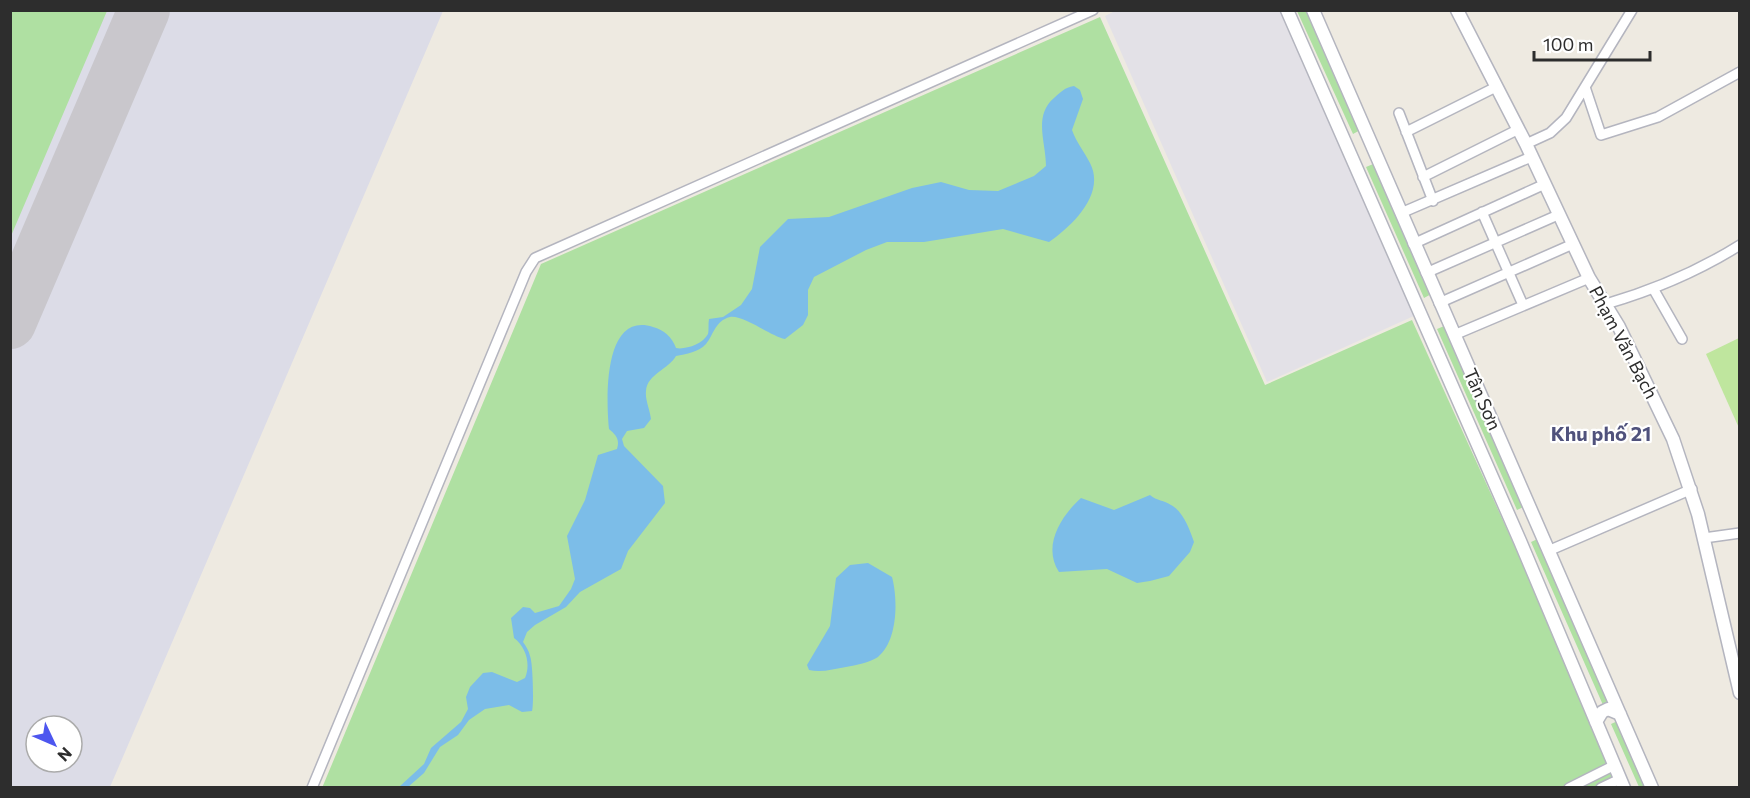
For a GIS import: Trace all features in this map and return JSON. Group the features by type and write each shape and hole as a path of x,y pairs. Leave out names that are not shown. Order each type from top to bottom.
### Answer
{"street":[{"path":"312,788 526,272 536,258 1093,10"},
{"name":"Tân Sơn","path":"1287,10 1520,541 1622,783"},
{"name":"Tân Sơn","path":"1312,10 1652,788"},
{"name":"Phạm Văn Bạch","path":"1457,10 1519,129 1589,278 1652,393 1692,489 1740,693"},
{"path":"1526,144 1550,133 1566,118 1632,10"},
{"path":"1585,87 1601,135 1658,117 1740,72"},
{"path":"1406,132 1496,87"},
{"path":"1399,112 1433,201"},
{"path":"1423,177 1519,129"},
{"path":"1342,133 1348,140 1357,142 1364,130"},
{"path":"1356,165 1357,160 1366,154 1376,159"},
{"path":"1401,213 1531,157"},
{"path":"1413,243 1545,184"},
{"path":"1482,212 1523,305"},
{"path":"1426,273 1558,215"},
{"path":"1439,303 1573,244"},
{"path":"1605,304 1654,290 1700,270 1740,245"},
{"path":"1454,335 1589,278"},
{"path":"1654,290 1682,339"},
{"path":"1414,300 1427,303 1433,291"},
{"path":"1426,327 1432,316 1446,318"},
{"path":"1548,551 1692,489"},
{"path":"1508,514 1522,517 1526,514 1529,503"},
{"path":"1520,541 1524,532 1529,528 1539,531"},
{"path":"1704,538 1740,533"},
{"path":"1596,722 1602,712 1608,709 1620,714"},
{"path":"1569,788 1613,766"},
{"path":"1601,788 1622,783"}],"shaded area":[{"path":"1117,10 1282,11 1416,315 1267,382 1105,16"},
{"path":"10,11 443,11 110,787 11,787"}],"green space":[{"path":"10,11 107,11 11,236"},
{"path":"1297,11 1312,11 1364,128 1353,134"},
{"path":"1100,17 1265,385 1412,320 1624,787 322,788 541,264"},
{"path":"1378,162 1435,292 1424,298 1366,167"},
{"path":"1449,324 1530,504 1517,510 1437,329"},
{"path":"1739,338 1739,428 1706,354"},
{"path":"1544,536 1615,700 1603,705 1531,542"},
{"path":"1622,719 1652,787 1639,787 1611,724"}],"water":[{"path":"1074,86 1080,90 1083,99 1072,130 1090,163 1094,175 1094,186 1084,208 1076,218 1049,242 1003,229 924,242 887,242 866,250 814,277 808,290 808,315 803,325 785,339 742,319 730,317 718,325 703,347 676,356 650,380 647,385 646,398 651,419 644,428 627,431 622,439 624,446 663,486 665,503 628,551 621,569 580,592 566,607 527,632 523,642 531,660 532,711 522,712 509,705 485,709 469,720 458,735 440,747 424,773 408,787 399,787 424,764 431,748 461,722 468,709 466,697 470,687 483,673 492,672 517,682 525,678 528,667 526,656 522,646 514,638 511,618 523,607 530,608 535,613 559,606 571,589 575,579 567,536 585,500 598,455 617,449 618,446 617,437 609,429 608,379 616,344 625,332 637,326 653,327 667,334 676,348 689,347 702,341 708,334 709,319 723,317 741,305 752,289 760,247 788,219 829,217 912,188 941,182 969,190 998,191 1034,176 1046,166 1042,130 1044,113 1059,93"},
{"path":"1150,495 1168,503 1179,512 1194,542 1190,552 1169,576 1137,583 1107,569 1059,572 1052,552 1053,542 1061,522 1081,498 1114,510"},
{"path":"868,563 892,577 894,586 895,619 885,650 878,657 862,664 828,670 809,670 807,665 830,626 836,578 850,565"}],"runway":[{"path":"10,323 144,10"}],"district":[{"name":"Khu phố 21","path":"1601,433"}]}
